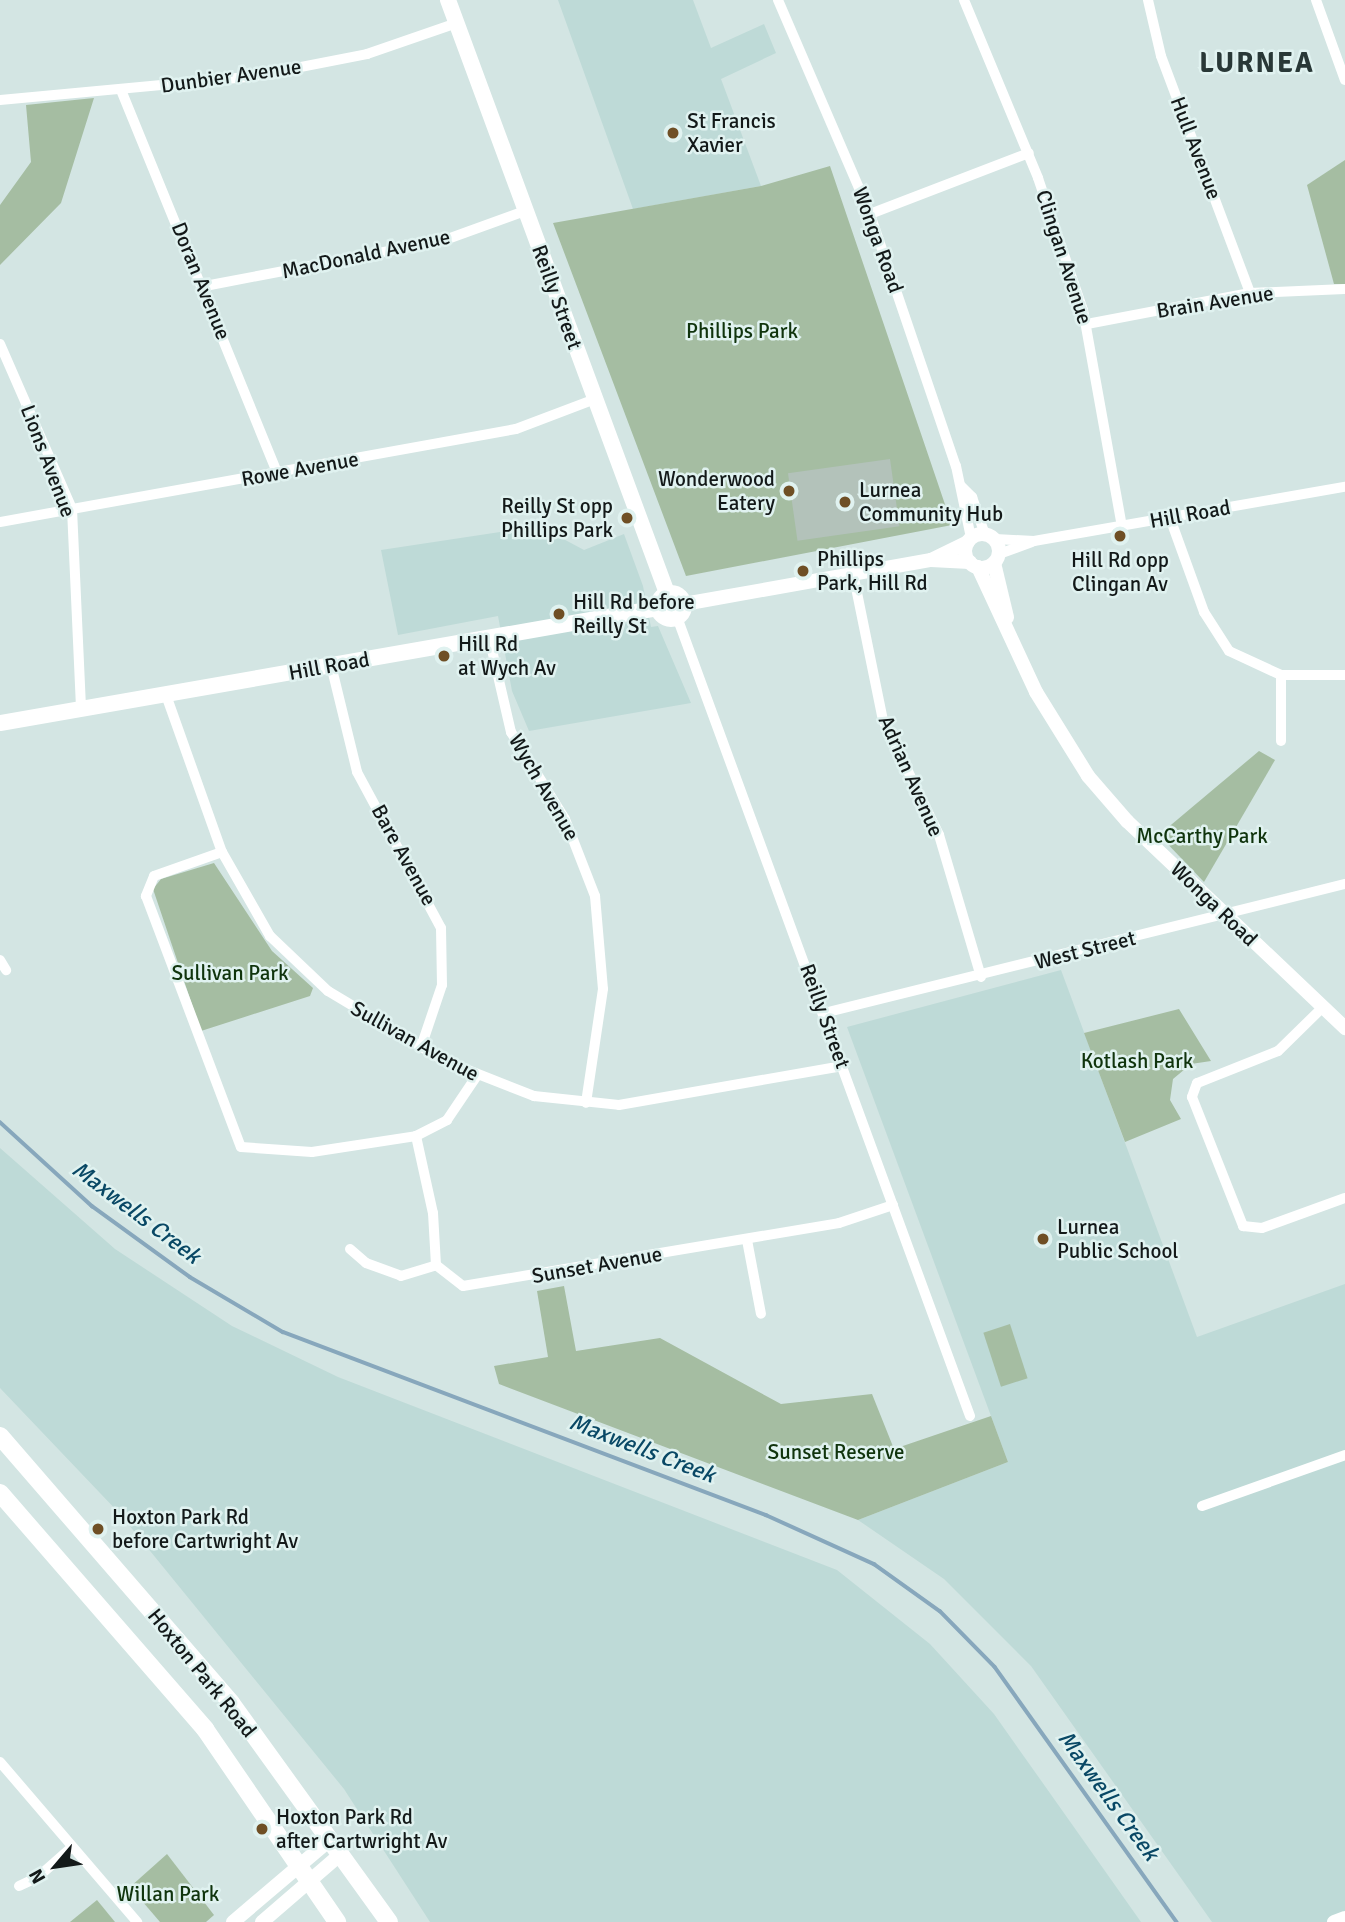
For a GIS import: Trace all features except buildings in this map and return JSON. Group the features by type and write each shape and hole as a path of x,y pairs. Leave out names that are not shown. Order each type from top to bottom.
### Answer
{"main road":[{"name":"Reilly Street","path":"448,0 667,593"},
{"path":"667,593 680,596 681,611 664,616 659,608 667,593"},
{"name":"Hill Road","path":"0,723 659,608"},
{"name":"Hoxton Park Road","path":"0,1436 231,1703 342,1853 389,1922"},
{"name":"Hoxton Park Road","path":"0,1493 205,1729 312,1880 338,1922"}],"street":[{"name":"Wonga Road","path":"778,0 870,215 961,486 985,545 1009,628"},
{"name":"Clingan Avenue","path":"964,0 1028,153 1087,324 1122,526"},
{"name":"Hull Avenue","path":"1148,0 1161,56 1250,293"},
{"path":"1316,0 1345,80"},
{"name":"Dunbier Avenue","path":"0,100 250,78 367,54 457,23"},
{"name":"Doran Avenue","path":"121,90 205,286 277,473"},
{"path":"870,215 1028,153"},
{"name":"MacDonald Avenue","path":"205,286 442,241 525,211"},
{"name":"Brain Avenue","path":"1087,324 1250,293 1345,289"},
{"name":"Lions Avenue","path":"0,344 72,509 82,709"},
{"name":"Rowe Avenue","path":"0,522 516,429 595,399"},
{"name":"Hill Road","path":"681,611 853,573 931,560 985,545 1034,541 1345,487"},
{"path":"1170,518 1217,635 1243,660 1282,675 1345,675"},
{"name":"Wonga Road","path":"985,545 974,565 1009,628 1036,692 1088,776 1224,914 1345,1028"},
{"name":"Hill Road","path":"931,560 974,565 985,545"},
{"name":"Adrian Avenue","path":"853,573 883,720 939,835 981,977"},
{"name":"Reilly Street","path":"681,611 970,1416"},
{"name":"Wych Avenue","path":"489,637 511,732 574,836 597,906 603,989 586,1103"},
{"name":"Bare Avenue","path":"331,665 357,772 441,928 442,985 421,1047"},
{"path":"1281,741 1282,675"},
{"name":"Sullivan Avenue","path":"166,695 222,852 250,908 288,957 328,991 421,1047 476,1077 534,1096 586,1103 642,1104 843,1066"},
{"path":"222,852 154,876 146,896 235,1141 251,1150 294,1153 416,1136 447,1119 476,1077"},
{"name":"West Street","path":"824,1013 981,977 1345,884"},
{"path":"1322,1007 1279,1051 1197,1083 1192,1097 1243,1226 1262,1228 1345,1198"},
{"path":"349,1250 366,1263 401,1276 436,1265 433,1213 416,1136"},
{"name":"Sunset Avenue","path":"436,1265 455,1284 473,1286 839,1223 893,1205"},
{"path":"747,1240 761,1314"},
{"path":"1202,1506 1345,1455"},
{"path":"0,1762 137,1922"},
{"path":"233,1922 331,1839"},
{"path":"19,1886 38,1877 72,1847"},
{"path":"262,1922 342,1853"},
{"path":"1334,1922 1345,1918"}],"shaded area":[{"name":"St Francis Xavier","path":"558,0 693,0 711,48 764,24 776,53 721,79 761,186 633,209"},
{"path":"539,526 584,550 624,534 643,586 651,627 658,626 691,703 529,731 512,691 498,616 398,635 381,550"},
{"path":"1061,970 1197,1337 1345,1284 1345,1922 1212,1922 1031,1666 944,1579 858,1520 1008,1462 847,1027"},
{"path":"0,1148 115,1249 232,1326 338,1377 837,1570 930,1644 994,1714 1141,1922 430,1922 344,1789 120,1514 0,1388"}],"green space":[{"path":"94,98 61,203 0,265 0,205 31,162 26,105"},
{"path":"1345,160 1345,284 1334,284 1307,185"},
{"name":"Phillips Park","path":"830,166 952,525 686,576 553,223 761,186"},
{"name":"McCarthy Park","path":"1259,751 1275,760 1204,882 1159,835"},
{"name":"Sullivan Park","path":"214,863 272,951 313,988 310,996 201,1031 153,889 161,879"},
{"name":"Kotlash Park","path":"1179,1009 1211,1061 1191,1064 1173,1079 1170,1100 1181,1119 1125,1142 1084,1033"},
{"name":"Sunset Reserve","path":"564,1286 576,1351 660,1338 781,1404 872,1394 894,1449 991,1416 1008,1462 858,1520 499,1384 494,1366 548,1357 537,1291"},
{"path":"1010,1324 1028,1378 1001,1387 983,1333"},
{"name":"Willan Park","path":"167,1854 214,1915 206,1922 160,1922 130,1887"},
{"path":"97,1900 115,1922 70,1922"}],"waterway":[{"name":"Maxwells Creek","path":"0,1122 92,1206 190,1277 283,1332 766,1515 874,1564 940,1611 995,1667 1177,1922"}],"place":[{"name":"St Francis Xavier","path":"673,133"},
{"name":"Wonderwood Eatery","path":"789,491"},
{"name":"Lurnea Community Hub","path":"845,502"},
{"name":"Reilly St opp Phillips Park","path":"627,518"},
{"name":"Hill Rd opp Clingan Av","path":"1120,536"},
{"name":"Phillips Park, Hill Rd","path":"803,571"},
{"name":"Hill Rd before Reilly St","path":"559,614"},
{"name":"Hill Rd at Wych Av","path":"444,656"},
{"name":"Lurnea Public School","path":"1043,1239"},
{"name":"Hoxton Park Rd before Cartwright Av","path":"98,1529"},
{"name":"Hoxton Park Rd after Cartwright Av","path":"262,1829"}],"district":[{"name":"LURNEA","path":"1257,63"}]}
